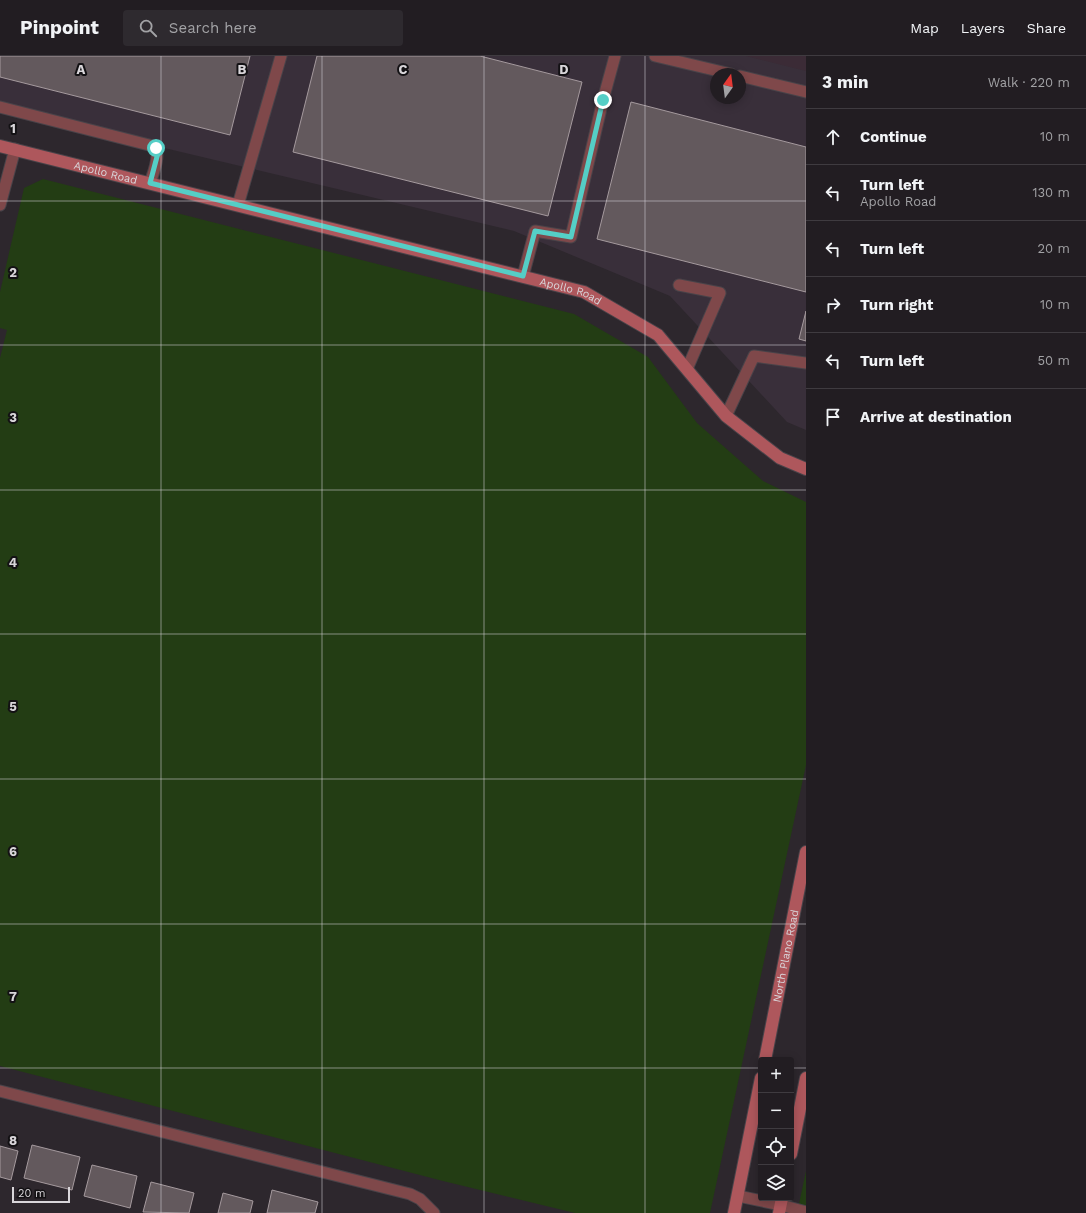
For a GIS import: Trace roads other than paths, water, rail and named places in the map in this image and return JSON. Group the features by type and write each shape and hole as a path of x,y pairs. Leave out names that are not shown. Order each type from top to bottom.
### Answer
{"street":[{"name":"Apollo Road","path":"0,146 584,292 658,335 726,416 780,458 806,469"},
{"name":"North Plano Road","path":"766,1057 806,852"},
{"path":"794,1139 806,1078"},
{"path":"734,1213 758,1093"}],"lane":[{"path":"238,205 281,56"},
{"path":"523,276 535,231 571,237 603,100 615,56"},
{"path":"655,56 710,69"},
{"path":"746,77 806,92"},
{"path":"0,107 153,146 156,148 158,153 150,183"},
{"path":"0,203 14,149"},
{"path":"679,285 720,293 687,369"},
{"path":"726,416 754,356 806,363"},
{"path":"0,1091 410,1194 420,1199 434,1213"},
{"path":"738,1196 806,1212"}]}
